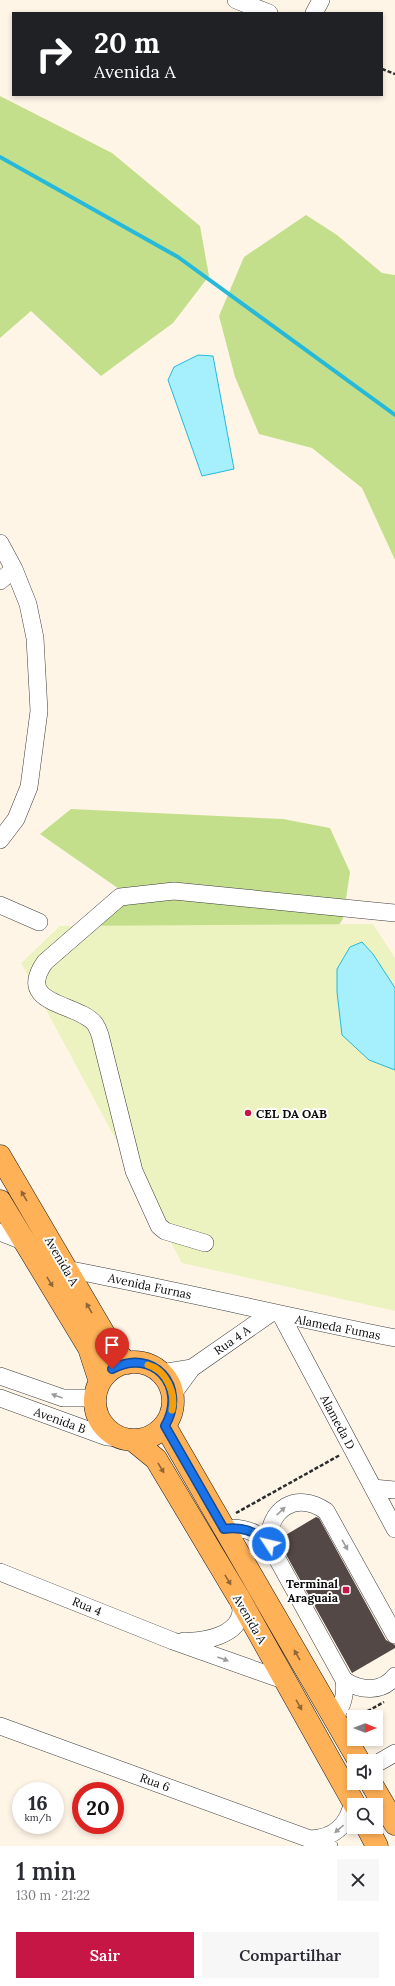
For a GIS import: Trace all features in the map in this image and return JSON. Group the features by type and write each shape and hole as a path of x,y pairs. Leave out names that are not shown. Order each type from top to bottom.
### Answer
{"main road":[{"name":"Avenida A","path":"0,1156 114,1350 127,1363"},
{"name":"Avenida A","path":"0,1201 89,1348 98,1390"},
{"path":"140,1362 151,1366 161,1373 169,1383 173,1394 172,1411 165,1426 154,1435 127,1440 104,1427 96,1408 98,1390 112,1369 127,1363 140,1362"},
{"name":"Avenida A","path":"165,1426 227,1523 355,1754"},
{"name":"Avenida A","path":"127,1440 156,1459 239,1598 351,1798"},
{"path":"376,1790 395,1824"},
{"path":"371,1834 377,1846"}],"street":[{"path":"236,0 267,12"},
{"path":"315,12 321,0"},
{"path":"0,543 14,569 28,604 35,638 39,711 29,787 16,819 0,840"},
{"path":"0,581 14,569"},
{"path":"205,1242 163,1230 159,1226 134,1171 97,1029 94,1023 47,998 39,992 36,983 38,972 45,962 120,897 174,891 395,913"},
{"path":"0,905 39,922"},
{"name":"Avenida Furnas","path":"0,1232 25,1241 66,1269 177,1291 276,1314"},
{"name":"Alameda Fumas","path":"276,1314 395,1338"},
{"name":"Rua 4 A","path":"173,1394 192,1368 276,1314"},
{"name":"Alameda D","path":"276,1314 395,1530"},
{"name":"Rua 4 A","path":"161,1373 192,1368"},
{"name":"Avenida B","path":"0,1376 64,1398 98,1390"},
{"name":"Avenida B","path":"0,1398 108,1437 127,1440"},
{"path":"373,1488 395,1490"},
{"path":"269,1544 269,1533 272,1522 278,1513 286,1506 307,1502 317,1505 326,1511 395,1635"},
{"path":"227,1523 255,1533 269,1544 344,1680 345,1689 342,1706 334,1718"},
{"name":"Rua 4","path":"0,1572 173,1641 286,1681"},
{"name":"Rua 4","path":"173,1641 210,1640 226,1632 239,1618 239,1598"},
{"path":"344,1680 358,1688 375,1689 395,1676"},
{"name":"Rua 6","path":"0,1726 329,1846"},
{"path":"383,1760 395,1753"},
{"path":"310,1839 328,1836 339,1830 347,1819"}],"path":[{"path":"383,69 395,74"},
{"path":"227,1523 342,1454"},
{"path":"370,1710 389,1700"}],"green space":[{"path":"0,96 112,153 200,226 209,276 173,323 101,376 31,311 0,338"},
{"path":"306,215 337,235 382,273 395,275 395,560 362,488 312,448 259,434 235,377 219,316 244,257"},
{"path":"71,809 283,819 330,828 350,872 343,919 268,1022 70,943 122,891 40,834"},
{"name":"CEL DA OAB","path":"373,924 395,958 395,1311 182,1263 21,963 60,926"}],"water":[{"path":"198,355 213,356 234,469 202,476 168,380 174,367"},
{"path":"362,942 373,954 395,988 395,1070 369,1060 342,1035 337,992 337,969 350,947"}],"building":[{"path":"316,1517 319,1518 386,1640 395,1645 395,1648 352,1673 279,1542 279,1539"}],"waterway":[{"path":"0,157 178,257 395,415"}],"slow traffic":[{"path":"148,1365 161,1373 169,1383 173,1394 172,1410"}],"place":[{"name":"CEL DA OAB","path":"248,1113"},
{"name":"Terminal Araguaia","path":"346,1590"}],"route":[{"path":"112,1369 127,1363 140,1362 151,1366 161,1373 169,1383 173,1394 171,1416 165,1426 224,1529 236,1527 255,1533 269,1544"}]}
